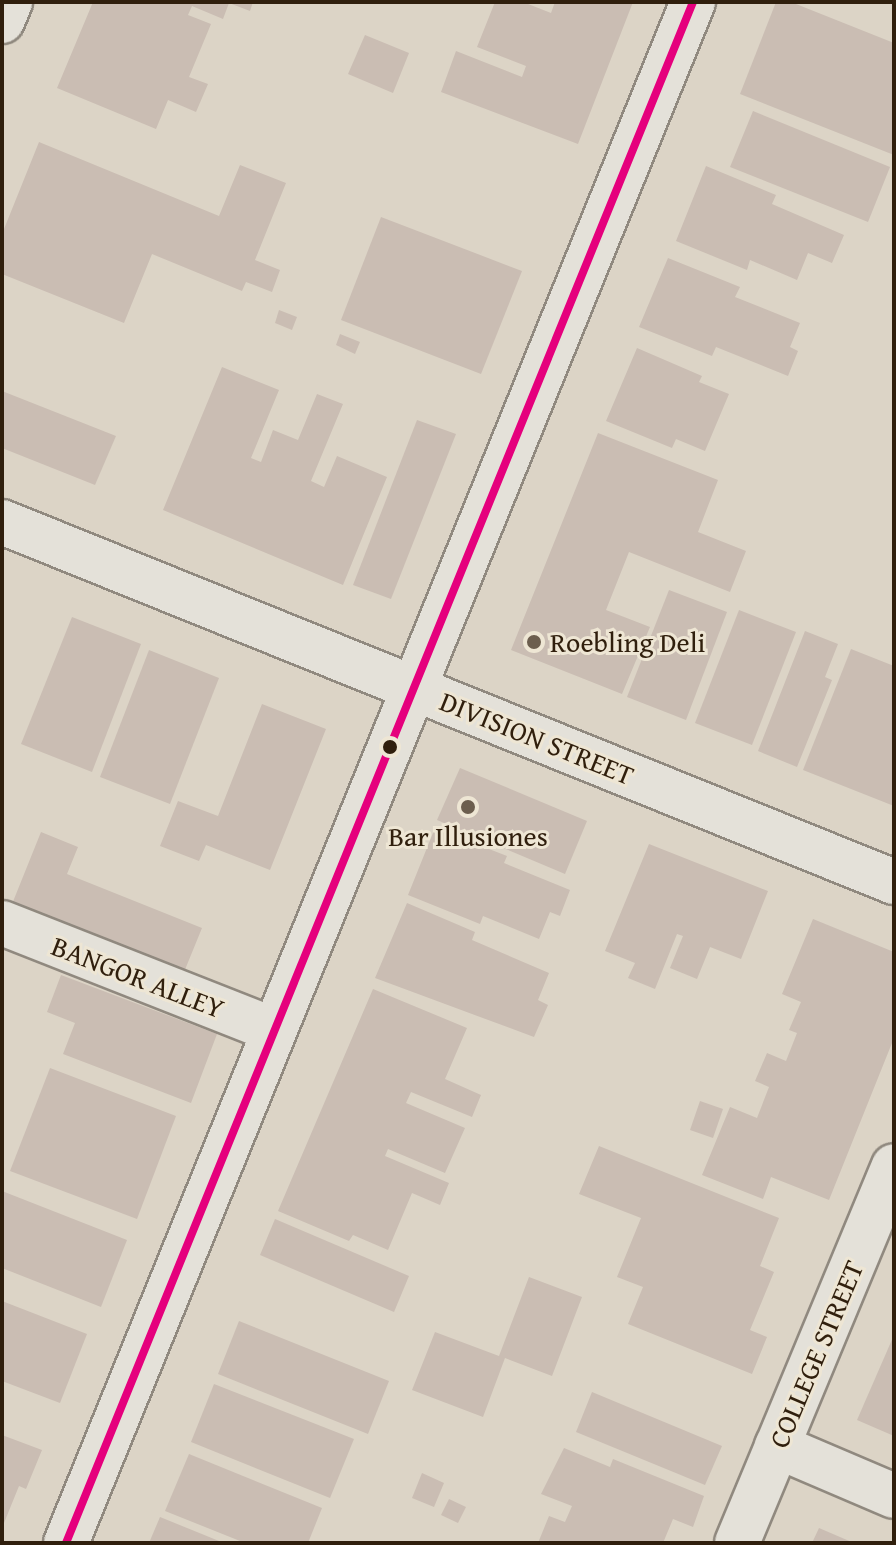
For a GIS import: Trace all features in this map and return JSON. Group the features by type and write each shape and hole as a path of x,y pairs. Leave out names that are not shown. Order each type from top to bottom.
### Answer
{"street":[{"path":"2,21 10,2"},
{"path":"66,1543 693,2"},
{"name":"DIVISION STREET","path":"5,533 414,689 894,882"},
{"name":"BANGOR ALLEY","path":"2,923 274,1030"},
{"name":"COLLEGE STREET","path":"737,1543 894,1166"},
{"path":"777,1446 894,1496"}],"building":[{"path":"93,2 253,2 250,11 229,3 223,19 192,6 188,15 211,24 189,77 208,84 196,112 168,100 156,129 57,88"},
{"path":"495,2 523,2 551,13 555,2 633,2 578,144 441,92 456,51 522,77 526,66 477,47"},
{"path":"776,2 791,2 894,43 894,155 740,94"},
{"path":"365,35 409,53 393,93 348,74"},
{"path":"753,111 890,167 868,222 730,167"},
{"path":"39,142 219,216 240,165 286,183 255,260 280,270 272,292 246,282 242,291 152,254 124,323 2,274 2,234"},
{"path":"706,166 776,195 772,204 844,235 832,263 808,253 797,280 750,260 747,270 676,241"},
{"path":"381,217 522,271 481,374 341,320"},
{"path":"668,258 740,287 735,297 800,323 790,347 798,351 788,376 716,347 712,356 639,327"},
{"path":"279,310 297,317 292,330 275,323"},
{"path":"340,334 360,342 355,354 336,345"},
{"path":"637,348 702,376 699,382 729,394 705,451 676,439 672,448 606,421"},
{"path":"222,367 279,390 251,458 261,462 273,430 298,440 317,394 343,404 311,481 324,487 337,456 387,477 343,585 163,510"},
{"path":"2,391 116,436 95,485 2,448"},
{"path":"417,420 456,434 391,599 353,585"},
{"path":"598,433 718,480 698,532 746,551 730,592 629,552 606,610 650,627 622,694 511,650"},
{"path":"669,590 727,612 686,720 627,697"},
{"path":"739,610 796,632 752,745 695,723"},
{"path":"72,617 141,644 92,772 21,744"},
{"path":"805,631 838,644 825,677 832,680 797,767 758,751"},
{"path":"851,649 894,666 894,806 803,770"},
{"path":"149,650 219,678 170,804 100,777"},
{"path":"262,704 326,729 270,870 206,845 199,861 160,846 178,801 218,816"},
{"path":"460,768 587,821 565,874 437,820"},
{"path":"435,828 507,856 504,863 570,890 560,916 550,912 539,939 483,916 480,924 408,895"},
{"path":"41,832 78,847 67,874 202,928 182,977 10,909"},
{"path":"649,844 768,891 741,959 710,947 697,979 670,968 683,936 677,934 655,989 628,978 635,963 605,951"},
{"path":"407,903 475,932 472,940 549,973 538,1000 548,1005 534,1037 375,978"},
{"path":"813,919 894,952 894,1038 829,1200 771,1177 763,1199 702,1175 730,1107 757,1118 769,1087 755,1081 767,1053 786,1061 797,1033 789,1030 801,1002 782,994"},
{"path":"61,975 217,1034 191,1103 63,1054 75,1023 47,1012"},
{"path":"373,989 467,1028 445,1079 481,1095 472,1117 411,1092 406,1103 465,1128 445,1173 388,1149 385,1156 449,1183 440,1205 412,1193 388,1250 353,1235 349,1241 278,1211"},
{"path":"50,1068 176,1116 137,1219 10,1171"},
{"path":"700,1101 723,1109 713,1138 690,1130"},
{"path":"599,1146 779,1218 760,1266 774,1272 750,1330 767,1337 752,1374 628,1324 643,1287 617,1277 641,1218 579,1194"},
{"path":"2,1191 127,1240 101,1307 2,1268"},
{"path":"275,1219 409,1276 394,1312 260,1255"},
{"path":"529,1277 582,1297 552,1376 505,1358 483,1417 412,1390 435,1332 499,1356"},
{"path":"2,1301 87,1334 60,1403 2,1381"},
{"path":"239,1321 389,1381 368,1434 218,1374"},
{"path":"894,1335 894,1436 857,1420"},
{"path":"214,1384 354,1439 330,1498 191,1442"},
{"path":"592,1392 722,1446 705,1485 576,1432"},
{"path":"2,1435 42,1450 26,1489 19,1486 2,1528"},
{"path":"564,1448 610,1467 613,1459 704,1496 693,1527 673,1519 663,1543 538,1543 549,1516 565,1522 572,1506 541,1494"},
{"path":"189,1454 322,1508 308,1543 245,1543 165,1511"},
{"path":"422,1473 444,1483 434,1507 412,1498"},
{"path":"449,1499 466,1507 458,1523 441,1515"},
{"path":"160,1517 224,1543 149,1543"},
{"path":"819,1528 854,1543 812,1543"}],"transit line":[{"path":"66,1543 693,2"}],"place":[{"name":"Roebling Deli","path":"534,642"},
{"name":"Bar Illusiones","path":"468,807"}]}
